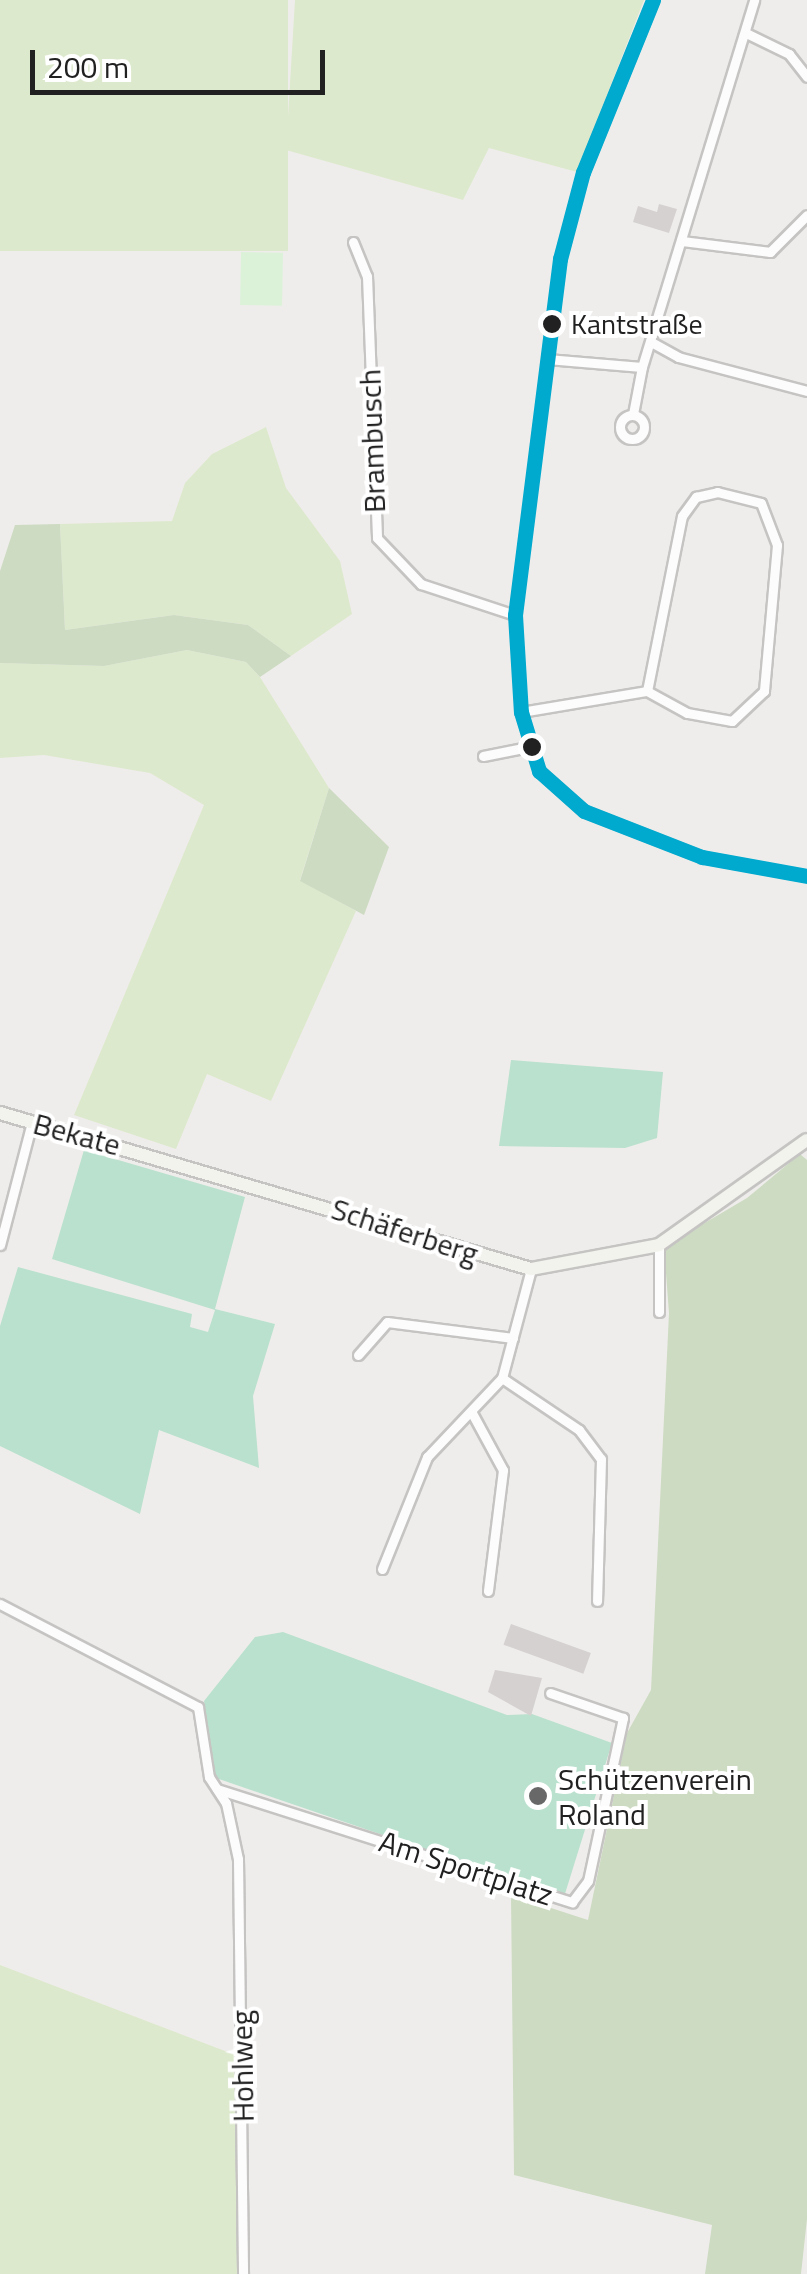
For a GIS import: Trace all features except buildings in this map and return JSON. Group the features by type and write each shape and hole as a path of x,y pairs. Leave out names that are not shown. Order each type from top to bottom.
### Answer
{"main road":[{"name":"Bekate","path":"0,1113 153,1156"},
{"name":"Schäferberg","path":"153,1156 531,1269 659,1245 807,1140"}],"street":[{"path":"652,0 579,186 547,359 515,615 520,712 539,772 584,811 702,858 807,876"},
{"path":"633,414 642,366 653,343 754,0"},
{"path":"746,33 789,54 807,77"},
{"path":"682,241 770,252 807,215"},
{"name":"Brambusch","path":"353,242 368,276 377,538 421,584 515,615"},
{"path":"653,343 678,357 807,391"},
{"path":"547,359 642,366"},
{"path":"520,712 647,691 717,722 758,704 777,544 762,503 718,492 688,505 647,691"},
{"path":"483,756 528,747"},
{"path":"0,1246 32,1122"},
{"path":"659,1245 659,1312"},
{"path":"382,1569 427,1456 502,1378 531,1269"},
{"path":"358,1355 387,1322 514,1338"},
{"path":"502,1378 579,1430 601,1459 597,1601"},
{"path":"472,1413 503,1470 488,1591"},
{"path":"0,1604 198,1708 217,1789"},
{"name":"Am Sportplatz","path":"217,1789 572,1902 588,1881 623,1718 550,1694"},
{"name":"Hohlweg","path":"217,1789 232,1822 238,1859 243,2274"}],"green space":[{"path":"0,0 288,0 288,251 0,251"},
{"path":"295,0 644,0 577,172 489,148 463,200 286,150"},
{"path":"241,252 283,253 282,306 240,305"},
{"path":"266,427 286,488 340,561 352,614 291,656 248,625 174,615 65,630 60,524 172,521 185,483 212,454"},
{"path":"60,524 65,630 174,615 248,625 291,656 260,677 246,662 187,650 104,666 0,663 0,571 15,525"},
{"path":"187,650 246,662 260,677 329,788 300,880 356,911 271,1101 207,1074 176,1149 74,1115 204,805 150,773 44,755 0,758 0,663 104,666"},
{"path":"329,788 389,847 364,915 300,881"},
{"path":"511,1060 663,1072 657,1138 625,1148 499,1146"},
{"path":"84,1150 245,1197 215,1309 275,1324 253,1396 259,1468 159,1430 140,1514 0,1446 0,1326 18,1267 192,1314 190,1327 208,1332 215,1310 52,1259"},
{"path":"800,1154 807,1160 807,2219 801,2274 705,2274 712,2225 514,2175 511,1895 588,1920 627,1733 651,1690 669,1313 664,1247 747,1198"},
{"path":"283,1632 507,1715 532,1714 612,1743 564,1897 216,1778 204,1701 255,1637"},
{"path":"0,1965 238,2056 237,2274 0,2274"}],"transit line":[{"path":"653,0 583,172 560,259 515,615 521,712 539,771 584,811 702,857 807,876"}],"place":[{"name":"Kantstraße","path":"552,324"},
{"name":"Schützenverein Roland","path":"538,1796"}]}
